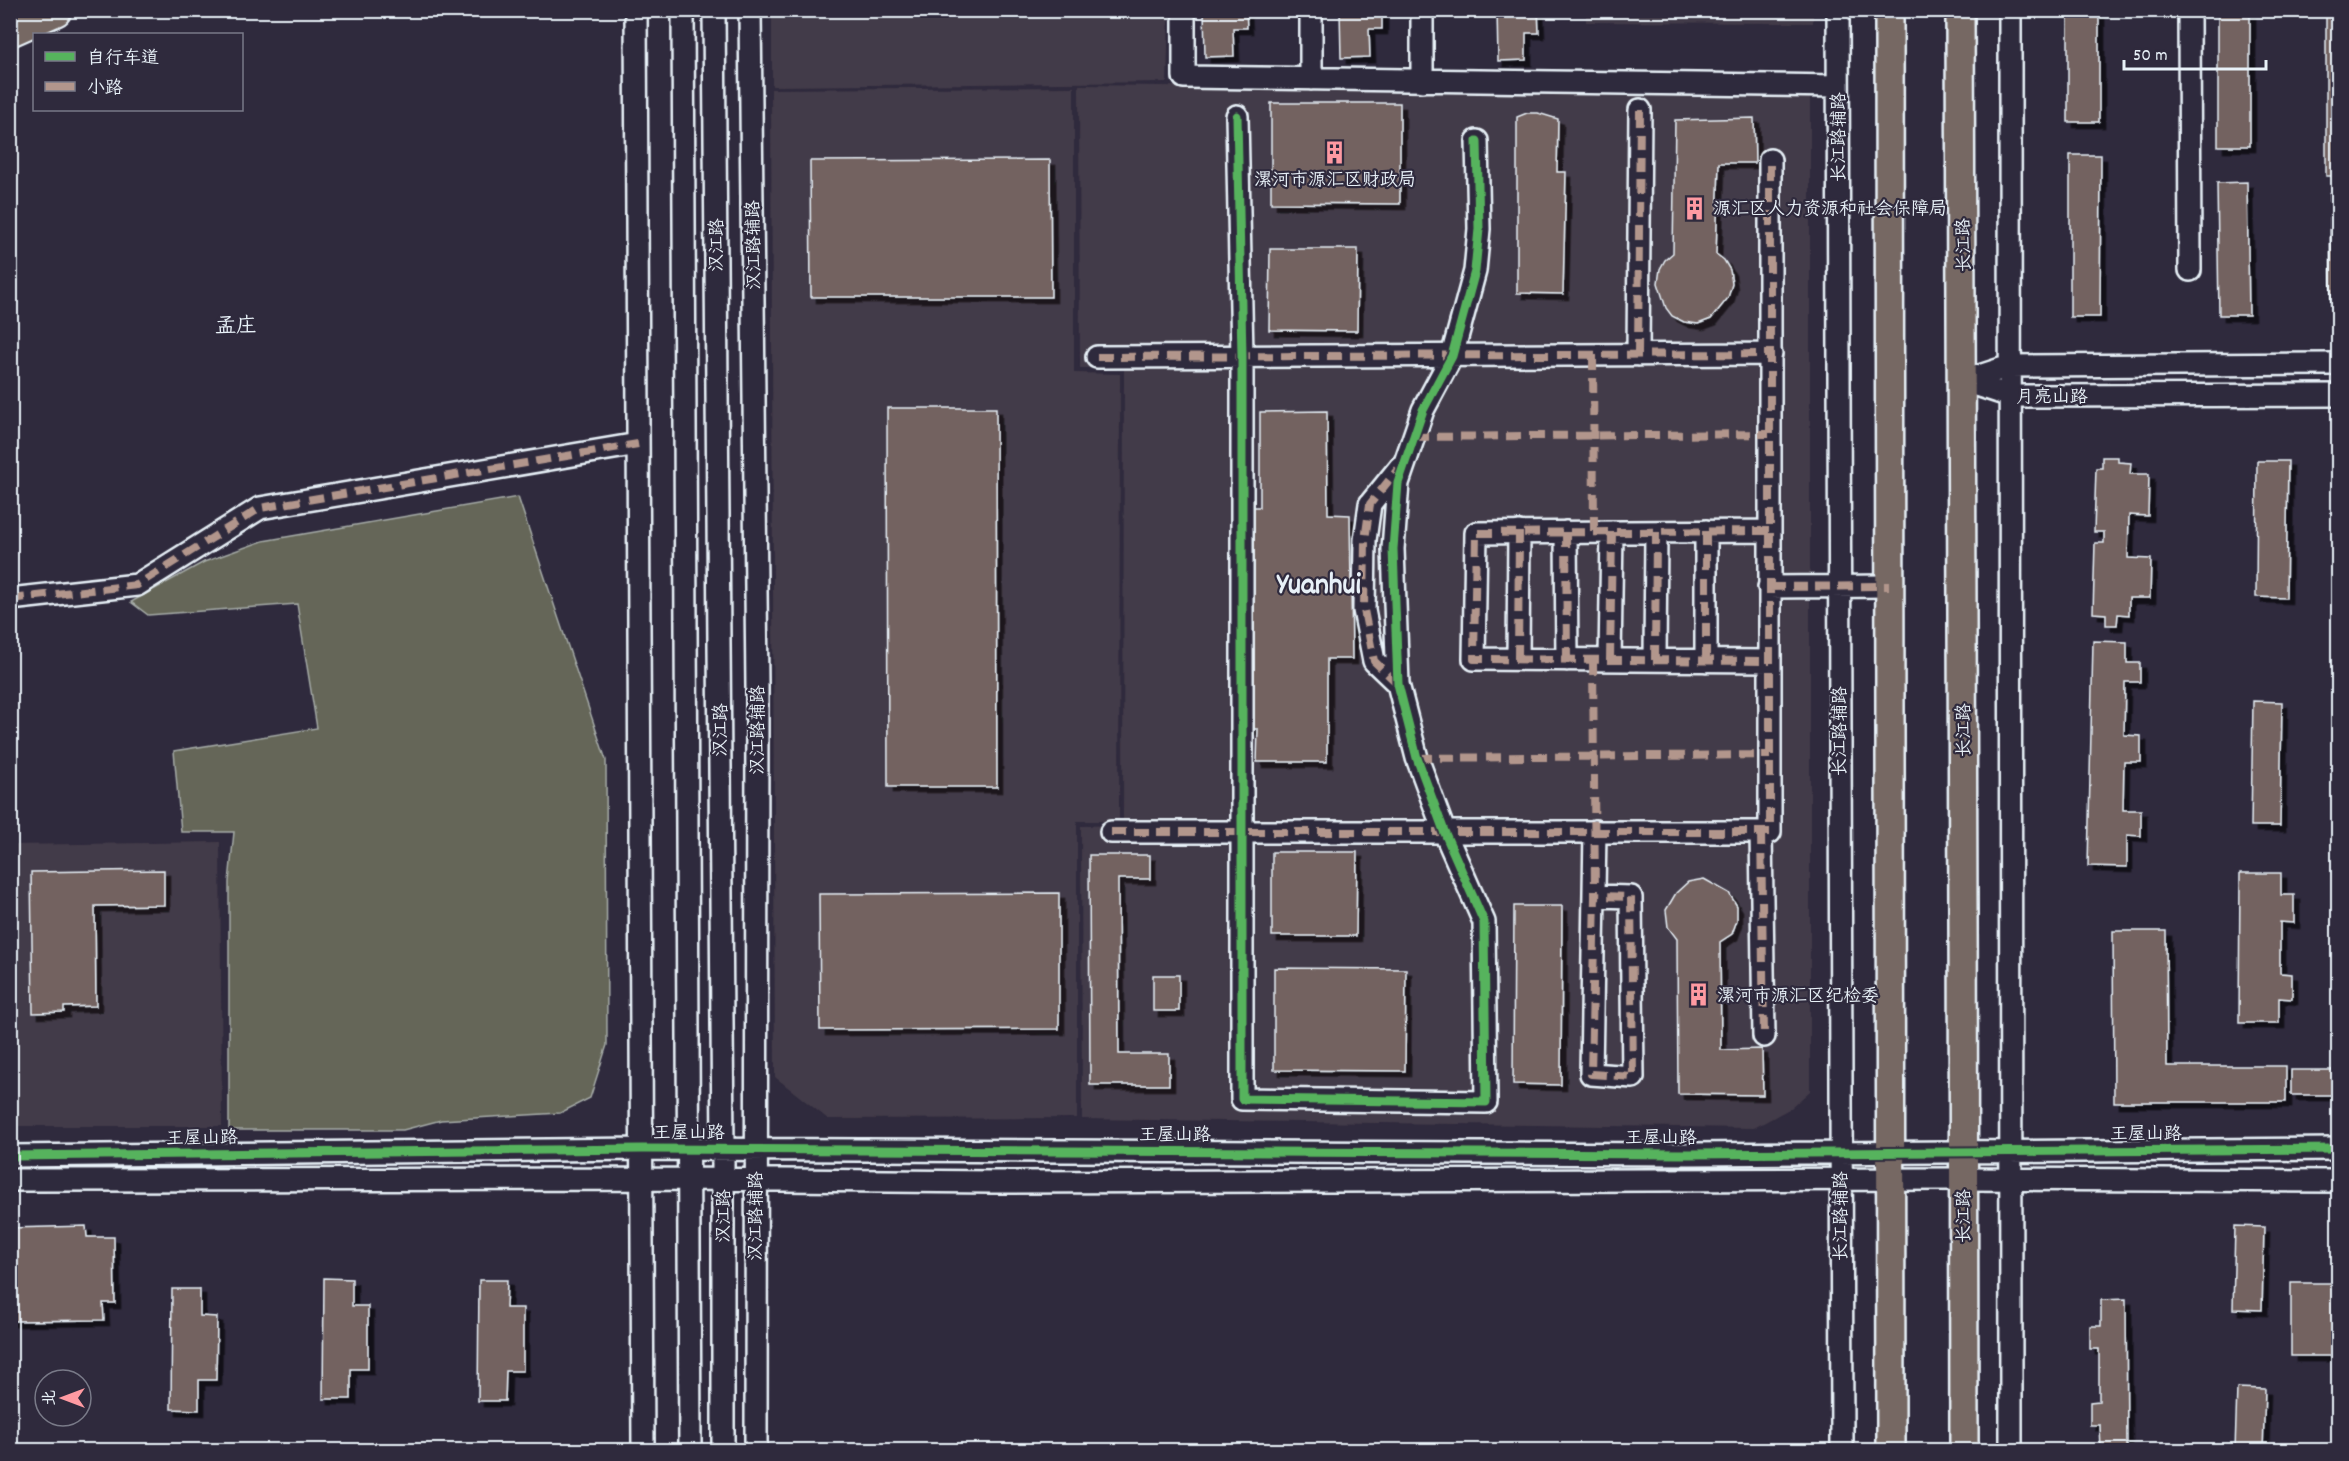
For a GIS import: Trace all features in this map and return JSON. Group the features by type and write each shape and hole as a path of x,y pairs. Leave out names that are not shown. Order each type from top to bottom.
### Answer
{"highway":[{"path":"10,30 56,10"}],"main road":[{"path":"1889,10 1891,1450"},
{"name":"长江路","path":"1960,10 1964,381 1962,1151 1964,1450"}],"street":[{"path":"636,10 643,1450"},
{"name":"汉江路","path":"683,10 690,1450"},
{"name":"汉江路","path":"714,10 723,1149 723,1450"},
{"name":"汉江路辅路","path":"750,10 757,674 756,1450"},
{"path":"1184,10 1184,77 1838,86"},
{"path":"1311,10 1311,79"},
{"path":"1422,10 1422,81"},
{"name":"长江路辅路","path":"1838,10 1842,1450"},
{"path":"2010,10 2011,1450"},
{"path":"2189,10 2190,270"},
{"path":"1638,355 1640,110"},
{"path":"1238,116 1242,356 1242,1099 1486,1102 1484,922 1444,831 1418,758 1398,684 1393,549 1398,483 1424,410 1452,357 1475,271 1479,229 1477,141"},
{"path":"1111,832 1770,832 1770,160"},
{"path":"1097,357 1771,354"},
{"name":"月亮山路","path":"1964,381 2010,366 2338,364"},
{"name":"月亮山路","path":"1964,381 2010,396 2338,395"},
{"path":"10,599 137,585 260,508 638,444"},
{"path":"1398,684 1374,662 1365,609 1365,540 1370,504 1406,459"},
{"path":"1706,531 1706,661"},
{"path":"1769,531 1476,533 1474,659 1770,661"},
{"path":"1518,659 1519,532"},
{"path":"1566,532 1567,660"},
{"path":"1610,660 1612,532"},
{"path":"1655,660 1656,532"},
{"path":"1769,587 1889,586"},
{"path":"1595,831 1591,1074 1633,1077 1631,897 1595,896"},
{"path":"1761,832 1764,1036"},
{"name":"王屋山路","path":"10,1156 642,1149 1666,1154 2338,1149"},
{"path":"10,1180 723,1179 1028,1182 2010,1179 2338,1181"}],"shaded area":[{"path":"772,11 1169,11 1167,82 772,86"},
{"path":"1586,11 1813,11 1813,23 1586,22"},
{"path":"1079,85 1810,94 1810,1091 1791,1108 1754,1128 1082,1119 1081,826 1123,825 1124,368 1080,368"},
{"path":"1074,87 1074,373 1120,374 1119,821 1077,821 1077,1118 828,1119 775,1077 771,89"},
{"path":"220,842 222,1126 11,1126 10,845"}],"green space":[{"path":"518,497 606,760 607,1045 590,1098 560,1113 441,1120 403,1130 229,1130 229,882 234,832 181,832 174,751 317,728 297,604 148,615 131,602 204,562 263,541"}],"building":[{"path":"1204,10 1246,10 1247,28 1233,28 1234,56 1205,57"},
{"path":"1340,10 1382,10 1382,29 1369,29 1370,57 1341,58"},
{"path":"1497,10 1538,10 1539,33 1526,33 1526,60 1498,61"},
{"path":"2068,10 2099,10 2099,122 2068,122"},
{"path":"2218,10 2250,10 2250,146 2218,146"},
{"path":"2326,10 2338,10 2338,176 2326,176"},
{"name":"漯河市源汇区财政局","path":"1271,103 1400,103 1400,204 1271,203"},
{"path":"1527,113 1538,113 1558,119 1557,172 1566,172 1563,294 1517,293 1517,117"},
{"name":"源汇区人力资源和社会保障局","path":"1754,118 1755,163 1719,163 1716,254 1724,260 1730,270 1732,284 1728,298 1711,319 1698,324 1684,322 1672,316 1666,308 1658,283 1660,269 1673,253 1675,120"},
{"path":"2070,155 2101,155 2100,317 2070,317"},
{"path":"1050,160 1051,297 811,297 810,161"},
{"path":"2247,182 2249,315 2219,315 2217,183"},
{"path":"2330,193 2338,193 2338,316 2331,316"},
{"path":"1270,249 1358,249 1357,331 1269,330"},
{"path":"887,408 996,408 997,787 888,787"},
{"path":"1327,411 1328,514 1350,515 1352,659 1327,659 1327,762 1257,762 1258,729 1250,729 1251,507 1260,507 1260,412"},
{"path":"2102,457 2118,457 2118,462 2131,463 2130,474 2149,474 2148,516 2129,515 2128,558 2151,559 2150,598 2129,598 2129,615 2118,614 2117,625 2106,625 2106,614 2093,613 2095,543 2104,543 2104,532 2094,532 2096,468 2102,468"},
{"path":"2257,461 2288,461 2286,598 2256,597"},
{"path":"2093,641 2127,642 2127,663 2140,663 2140,682 2125,682 2124,735 2141,736 2141,762 2124,762 2123,810 2141,810 2141,836 2127,835 2127,867 2088,866"},
{"path":"2253,701 2282,702 2280,826 2251,826"},
{"path":"1272,852 1357,852 1356,936 1272,936"},
{"path":"1089,855 1150,855 1150,879 1118,879 1119,1054 1169,1054 1169,1085 1090,1085"},
{"path":"164,870 164,905 95,906 96,1006 64,1007 64,1012 33,1013 31,872"},
{"path":"2240,873 2281,873 2281,895 2294,895 2294,923 2280,922 2280,973 2292,974 2292,999 2279,998 2279,1023 2239,1023"},
{"name":"漯河市源汇区纪检委","path":"1704,879 1729,893 1737,906 1737,920 1732,934 1720,942 1721,1050 1762,1049 1763,1095 1678,1094 1677,939 1668,927 1666,910 1676,893 1688,882"},
{"path":"1059,893 1059,1029 820,1030 819,894"},
{"path":"1514,906 1562,906 1561,1085 1513,1084"},
{"path":"2113,931 2166,931 2167,1066 2286,1066 2286,1102 2114,1102"},
{"path":"1274,968 1406,969 1405,1071 1274,1070"},
{"path":"1153,975 1179,975 1179,1011 1153,1011"},
{"path":"2291,1070 2338,1070 2338,1095 2291,1095"},
{"path":"86,1226 87,1237 114,1237 115,1303 103,1303 104,1320 10,1321 10,1228"},
{"path":"2235,1226 2264,1227 2262,1310 2233,1309"},
{"path":"324,1278 352,1279 352,1306 368,1306 368,1369 351,1369 351,1399 323,1399"},
{"path":"479,1280 507,1280 506,1308 523,1308 523,1371 506,1371 505,1401 478,1401"},
{"path":"2291,1283 2338,1283 2338,1356 2291,1356"},
{"path":"172,1289 200,1289 200,1316 217,1317 216,1380 199,1380 199,1410 171,1409"},
{"path":"2126,1299 2127,1450 2101,1450 2100,1425 2090,1425 2090,1402 2099,1401 2099,1349 2090,1349 2090,1326 2101,1326 2101,1300"},
{"path":"2237,1388 2265,1389 2263,1450 2235,1450"}],"marked path":[{"path":"1638,355 1640,110"},
{"path":"1111,832 1770,832 1770,160"},
{"path":"1097,357 1771,354"},
{"path":"1593,355 1594,532"},
{"path":"1414,437 1769,434"},
{"path":"10,599 137,585 260,508 638,444"},
{"path":"1398,469 1370,504 1365,540 1364,610 1374,661 1398,684"},
{"path":"1706,531 1706,661"},
{"path":"1769,531 1476,533 1474,659 1770,661"},
{"path":"1518,659 1519,532"},
{"path":"1566,532 1567,660"},
{"path":"1610,660 1612,532"},
{"path":"1655,660 1656,532"},
{"path":"1769,587 1889,586"},
{"path":"1593,660 1595,896 1591,1074 1633,1077 1631,897 1595,896"},
{"path":"1417,758 1770,755"},
{"path":"1761,832 1764,1036"}],"cycle path":[{"path":"1237,116 1242,356 1242,1099 1486,1102 1484,922 1444,831 1417,758 1398,684 1393,549 1398,483 1423,410 1452,356 1475,271 1479,229 1477,141"},
{"path":"10,1156 642,1149 1690,1154 2338,1149"}],"place":[{"name":"漯河市源汇区财政局","path":"1335,153"},
{"name":"源汇区人力资源和社会保障局","path":"1695,208"},
{"name":"漯河市源汇区纪检委","path":"1699,995"}],"district":[{"name":"孟庄","path":"236,325"},
{"name":"Yuanhui","path":"1319,583"}]}
